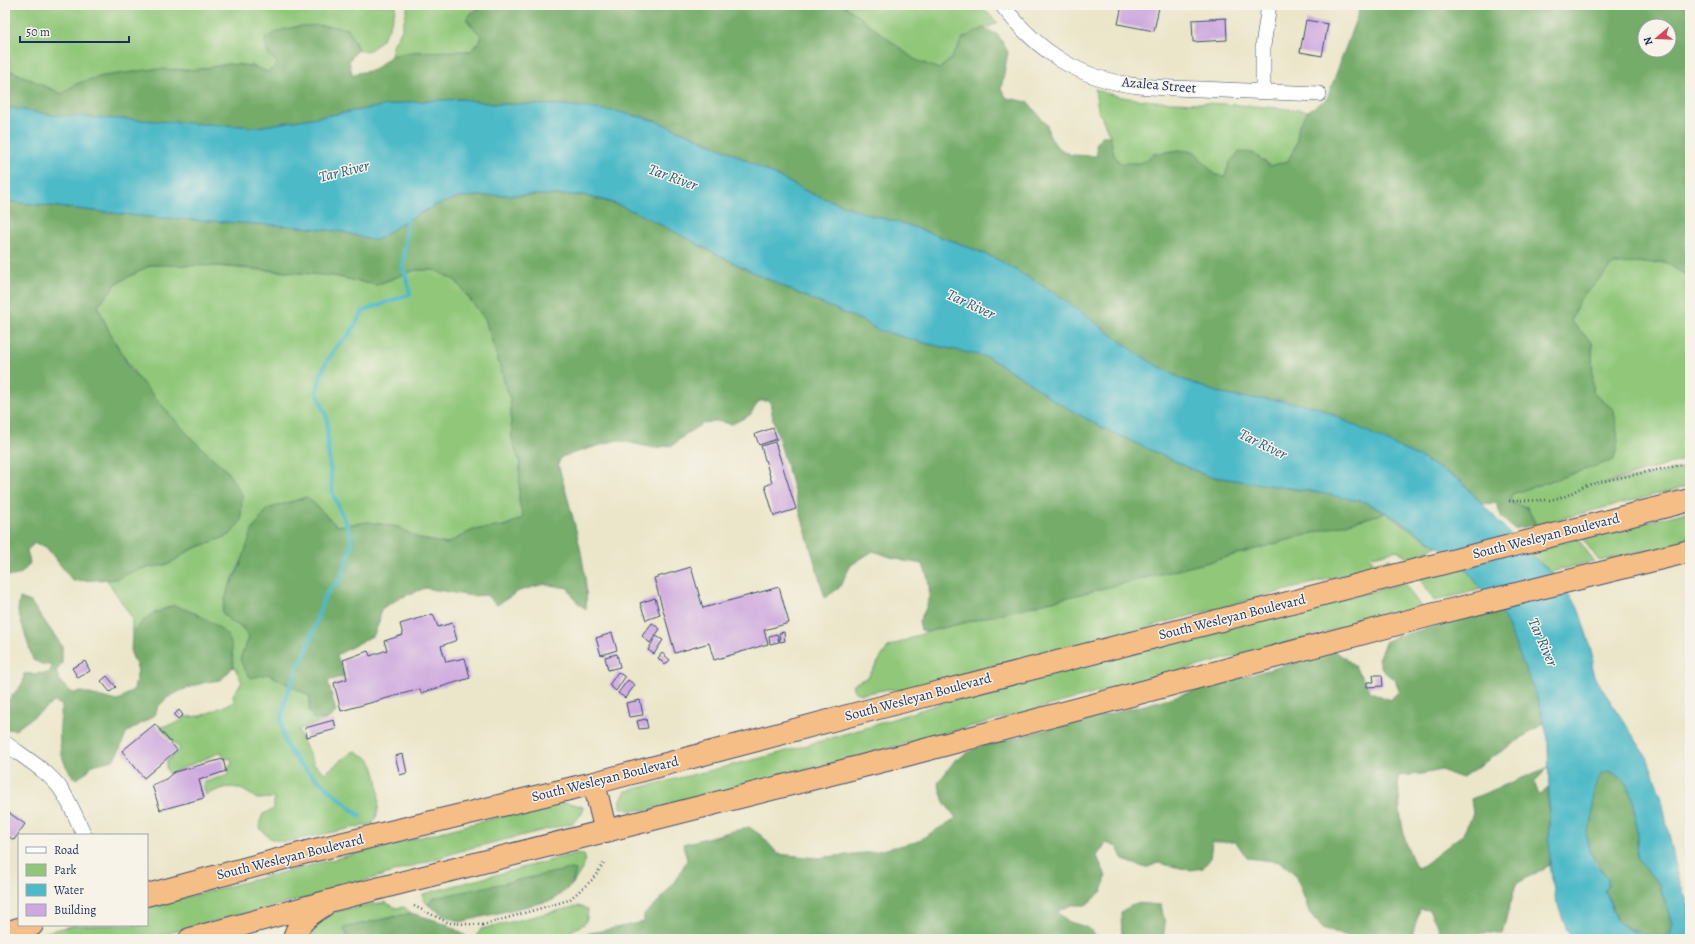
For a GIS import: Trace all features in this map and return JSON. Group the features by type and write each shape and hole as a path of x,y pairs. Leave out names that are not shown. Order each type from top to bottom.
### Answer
{"highway":[{"name":"South Wesleyan Boulevard","path":"149,893 329,847 594,783 904,700 1690,500"},
{"path":"190,939 333,900 913,753 1431,615 1690,551"},
{"path":"594,783 606,832"},
{"path":"294,939 301,924 306,918 333,900"},
{"path":"5,933 29,926"}],"street":[{"name":"Azalea Street","path":"1002,5 1012,20 1045,50 1064,63 1097,77 1138,86 1319,94"},
{"path":"1263,92 1263,46 1269,5"},
{"path":"5,743 40,769 59,787 74,811 84,834"}],"path":[{"path":"1510,500 1550,500 1566,496 1584,486 1690,463"},
{"path":"414,906 449,923 483,925 569,900 592,880 605,862"}],"green space":[{"path":"5,5 396,5 390,26 386,33 377,45 365,52 358,49 348,29 267,53 278,64 268,72 252,66 228,64 194,70 174,69 76,84 62,94 5,68"},
{"path":"408,5 512,5 509,7 488,7 474,10 466,19 482,37 471,51 410,52 391,56 393,45 402,29"},
{"path":"512,5 844,5 914,59 939,69 951,59 963,38 984,28 998,35 1008,52 1001,89 1007,98 1028,102 1047,125 1049,135 1057,147 1071,155 1097,156 1096,145 1101,136 1110,136 1114,155 1120,163 1141,163 1154,154 1180,150 1195,152 1215,175 1225,176 1230,162 1239,152 1253,153 1270,166 1288,161 1296,145 1299,125 1308,111 1327,99 1361,5 1690,5 1690,278 1665,262 1614,264 1580,299 1571,321 1592,343 1593,393 1614,410 1618,441 1614,460 1512,494 1510,501 1527,507 1536,525 1514,529 1502,518 1496,503 1482,504 1461,481 1450,474 1328,412 1317,407 1277,400 1237,397 1213,391 1182,379 1149,361 1055,293 997,259 905,224 870,215 810,193 726,150 694,136 639,116 565,105 494,104 462,99 408,102 258,127 242,127 53,115 5,107 5,68 62,94 76,84 97,77 153,69 194,70 228,64 252,66 268,72 278,64 267,53 265,39 273,34 294,27 317,25 348,29 358,49 349,61 352,74 374,70 391,56 410,52 471,51 482,37 466,19 476,11 486,7 509,7"},
{"path":"844,5 980,5 998,23 963,38 951,59 939,69 914,60"},
{"path":"1095,89 1120,97 1135,99 1245,105 1308,111 1299,125 1296,145 1288,161 1270,166 1253,153 1230,162 1225,176 1215,175 1205,163 1180,150 1154,154 1141,163 1120,164 1114,155 1110,136 1098,109"},
{"path":"499,195 583,195 625,207 671,228 702,247 744,268 863,321 878,330 929,344 987,357 1023,378 1055,401 1103,428 1207,476 1327,494 1365,502 1385,513 1209,562 927,632 921,630 919,621 928,600 928,580 923,565 915,562 904,561 873,551 851,565 839,588 825,598 773,419 770,401 759,401 750,415 732,424 715,421 702,424 686,434 673,445 654,448 617,440 561,457 558,464 582,556 585,576 586,610 575,600 568,588 544,584 519,591 497,605 486,595 472,596 425,588 400,598 381,609 379,622 374,635 337,655 344,676 328,681 336,712 328,719 314,719 309,710 310,696 268,674 251,678 244,669 240,659 249,638 242,627 230,621 222,612 228,589 239,569 252,531 267,509 307,497 337,526 369,522 398,527 418,538 446,544 473,530 504,526 523,518 519,501 520,464 512,438 510,399 485,319 456,281 435,270 415,270 376,285 333,276 223,266 151,265 117,283 98,306 108,330 131,370 194,441 226,470 242,494 241,521 230,535 190,550 169,564 136,570 117,579 73,581 46,547 35,543 27,550 30,563 25,570 13,576 5,575 5,201 149,217 303,227 344,232 371,240 377,240 404,222 445,201 459,197"},
{"path":"1665,262 1690,278 1690,458 1603,484 1690,466 1690,486 1536,525 1527,507 1510,501 1512,494 1614,459 1614,410 1593,393 1592,343 1571,321 1580,299 1614,264"},
{"path":"189,264 333,276 376,285 415,270 435,270 456,281 485,319 510,399 512,438 520,464 519,501 523,518 504,526 473,530 446,544 418,538 398,527 369,522 337,526 307,497 267,509 228,589 222,612 230,621 242,627 249,638 240,659 310,696 309,710 314,719 328,719 298,730 314,764 325,773 352,752 356,751 370,760 374,768 379,794 378,812 372,824 285,842 271,839 261,830 259,824 263,814 274,809 274,798 257,799 244,790 233,787 227,787 206,795 203,783 229,774 227,767 232,765 231,758 225,759 221,752 169,774 166,768 167,761 180,749 160,727 177,723 186,717 201,716 234,702 233,695 242,682 235,668 233,667 232,654 227,635 195,613 150,615 132,632 132,618 107,580 117,579 136,570 169,564 190,550 230,535 226,470 187,434 152,396 122,354 109,331 98,306 117,283 151,265"},
{"path":"1690,511 1690,542 1599,561 1583,539"},
{"path":"1385,513 1437,546 1410,559 1397,550 1369,557 1374,563 1390,559 1393,562 906,691 889,689 861,694 854,691 852,685 868,677 888,647 927,632 1209,562"},
{"path":"1578,539 1594,561 1551,572 1526,551"},
{"path":"1464,567 1482,589 1434,601 1419,578"},
{"path":"1404,583 1421,607 656,810 629,810 620,807 620,801 626,791 769,756 862,729 948,701"},
{"path":"20,598 31,602 62,646 62,663 56,672 62,684 73,693 82,692 117,701 134,689 138,670 131,653 132,632 150,615 174,605 209,621 226,634 230,641 233,654 233,667 221,680 206,682 182,690 167,698 158,707 155,715 126,733 120,749 113,760 92,765 86,773 76,779 69,771 65,763 60,744 62,705 54,702 15,730 7,729 5,726 5,704 23,683 24,674 49,673 53,665 44,665 33,660 18,611"},
{"path":"1498,610 1505,619 1533,685 1544,723 1461,778 1441,770 1422,774 1398,776 1400,812 1404,835 1407,847 1417,868 1424,865 1463,834 1473,814 1471,799 1549,767 1534,782 1539,795 1548,787 1550,865 1516,884 1502,933 1481,933 1475,939 1437,939 1439,929 1429,910 1420,909 1411,939 1357,939 1322,928 1309,912 1297,876 1281,862 1247,858 1236,842 1212,842 1210,859 1203,868 1190,870 1158,863 1146,868 1123,860 1117,847 1106,843 1097,856 1106,877 1102,891 1086,905 1071,905 1057,912 1070,922 1092,931 1097,939 562,939 644,922 644,914 658,902 669,889 687,860 683,844 749,827 762,836 778,854 817,858 873,852 916,842 956,818 944,802 938,783 955,760 978,747 1148,704 1335,651 1354,665 1371,692 1390,700 1399,691 1395,679 1383,671 1378,659 1386,641 1398,636"},
{"path":"1608,771 1622,780 1631,792 1635,808 1637,859 1659,884 1673,923 1670,935 1662,937 1640,934 1618,922 1605,890 1603,872 1589,849 1586,836 1587,830 1592,822 1594,789 1600,774"},
{"path":"558,802 583,807 582,814 573,823 467,849 326,893 146,939 18,939 71,926 148,926 148,907"},
{"path":"578,853 585,856 584,866 572,885 576,871 434,898 428,905 423,899 423,894"},
{"path":"570,869 576,870 572,885 553,900 460,922 445,916 428,905 434,898"},
{"path":"385,902 396,908 404,907 411,913 344,928 349,939 300,939 319,919 337,911"},
{"path":"1136,903 1161,905 1165,924 1163,939 1122,939 1121,912"},
{"path":"578,906 588,909 587,919 584,924 556,939 474,939 481,929"},
{"path":"411,913 445,923 466,936 462,939 349,939 343,928"},
{"path":"1206,934 1213,939 1180,939 1185,935"}],"water":[{"name":"Tar River","path":"462,99 494,104 565,105 620,112 656,121 726,150 810,193 870,215 905,224 997,259 1055,293 1149,361 1182,379 1213,391 1237,397 1277,400 1317,407 1423,459 1461,481 1526,551 1551,572 1578,607 1593,658 1592,669 1595,678 1647,757 1661,795 1678,878 1690,908 1690,939 1572,939 1566,928 1555,897 1550,865 1548,739 1539,703 1505,619 1464,567 1450,554 1392,516 1365,502 1310,491 1207,476 1103,428 1055,401 1023,378 987,357 929,344 878,330 863,321 744,268 642,215 611,202 583,195 499,195 459,197 434,206 404,222 377,240 371,240 344,232 303,227 149,217 5,201 5,107 53,115 258,127 408,102","holes":["1608,771 1623,780 1631,792 1636,816 1637,859 1659,884 1673,923 1670,935 1650,936 1642,934 1627,928 1617,920 1605,890 1608,886 1608,879 1596,864 1589,849 1586,836 1587,830 1592,822 1594,789 1601,774"]}],"building":[{"path":"1122,5 1146,5 1159,7 1154,31 1118,24"},
{"path":"1226,18 1227,40 1193,42 1192,20"},
{"path":"1306,20 1328,24 1322,56 1300,52"},
{"path":"773,428 777,439 759,445 755,434"},
{"path":"775,442 796,509 774,516 765,486 772,483 761,446"},
{"path":"691,567 703,608 779,587 789,623 764,630 768,644 714,660 709,643 675,653 654,578"},
{"path":"655,598 660,615 646,620 640,603"},
{"path":"433,614 438,627 452,623 457,640 441,646 446,662 465,658 470,678 421,693 420,689 341,711 334,683 347,679 343,660 368,651 370,656 387,650 384,641 403,635 400,624"},
{"path":"652,623 660,629 650,643 642,636"},
{"path":"784,632 785,641 780,642 779,633"},
{"path":"612,633 617,650 601,655 596,638"},
{"path":"777,634 779,642 770,644 769,636"},
{"path":"656,636 663,640 654,654 648,650"},
{"path":"662,653 670,660 665,665 658,658"},
{"path":"617,654 620,667 608,670 605,657"},
{"path":"85,661 90,671 78,678 72,668"},
{"path":"618,672 625,677 616,691 609,685"},
{"path":"1373,675 1382,675 1383,686 1367,687 1367,682 1374,682"},
{"path":"107,676 116,687 110,692 101,681"},
{"path":"628,680 635,685 625,698 618,693"},
{"path":"640,700 643,715 629,717 626,703"},
{"path":"179,710 183,715 178,719 174,715"},
{"path":"646,719 648,728 639,729 637,721"},
{"path":"334,720 336,729 307,737 305,728"},
{"path":"155,724 177,750 144,778 122,751"},
{"path":"403,754 407,773 400,775 395,756"},
{"path":"223,759 226,771 199,780 204,798 160,810 152,785 166,779 174,772"},
{"path":"5,810 25,824 14,840 8,836 5,841"}],"waterway":[{"path":"360,816 298,763 285,743 281,721 286,697 297,669 307,650 325,595 340,580 352,545 349,530 333,494 328,450 327,418 317,393 320,377 326,363 336,347 350,334 363,311 410,294 403,266 407,220"}]}
